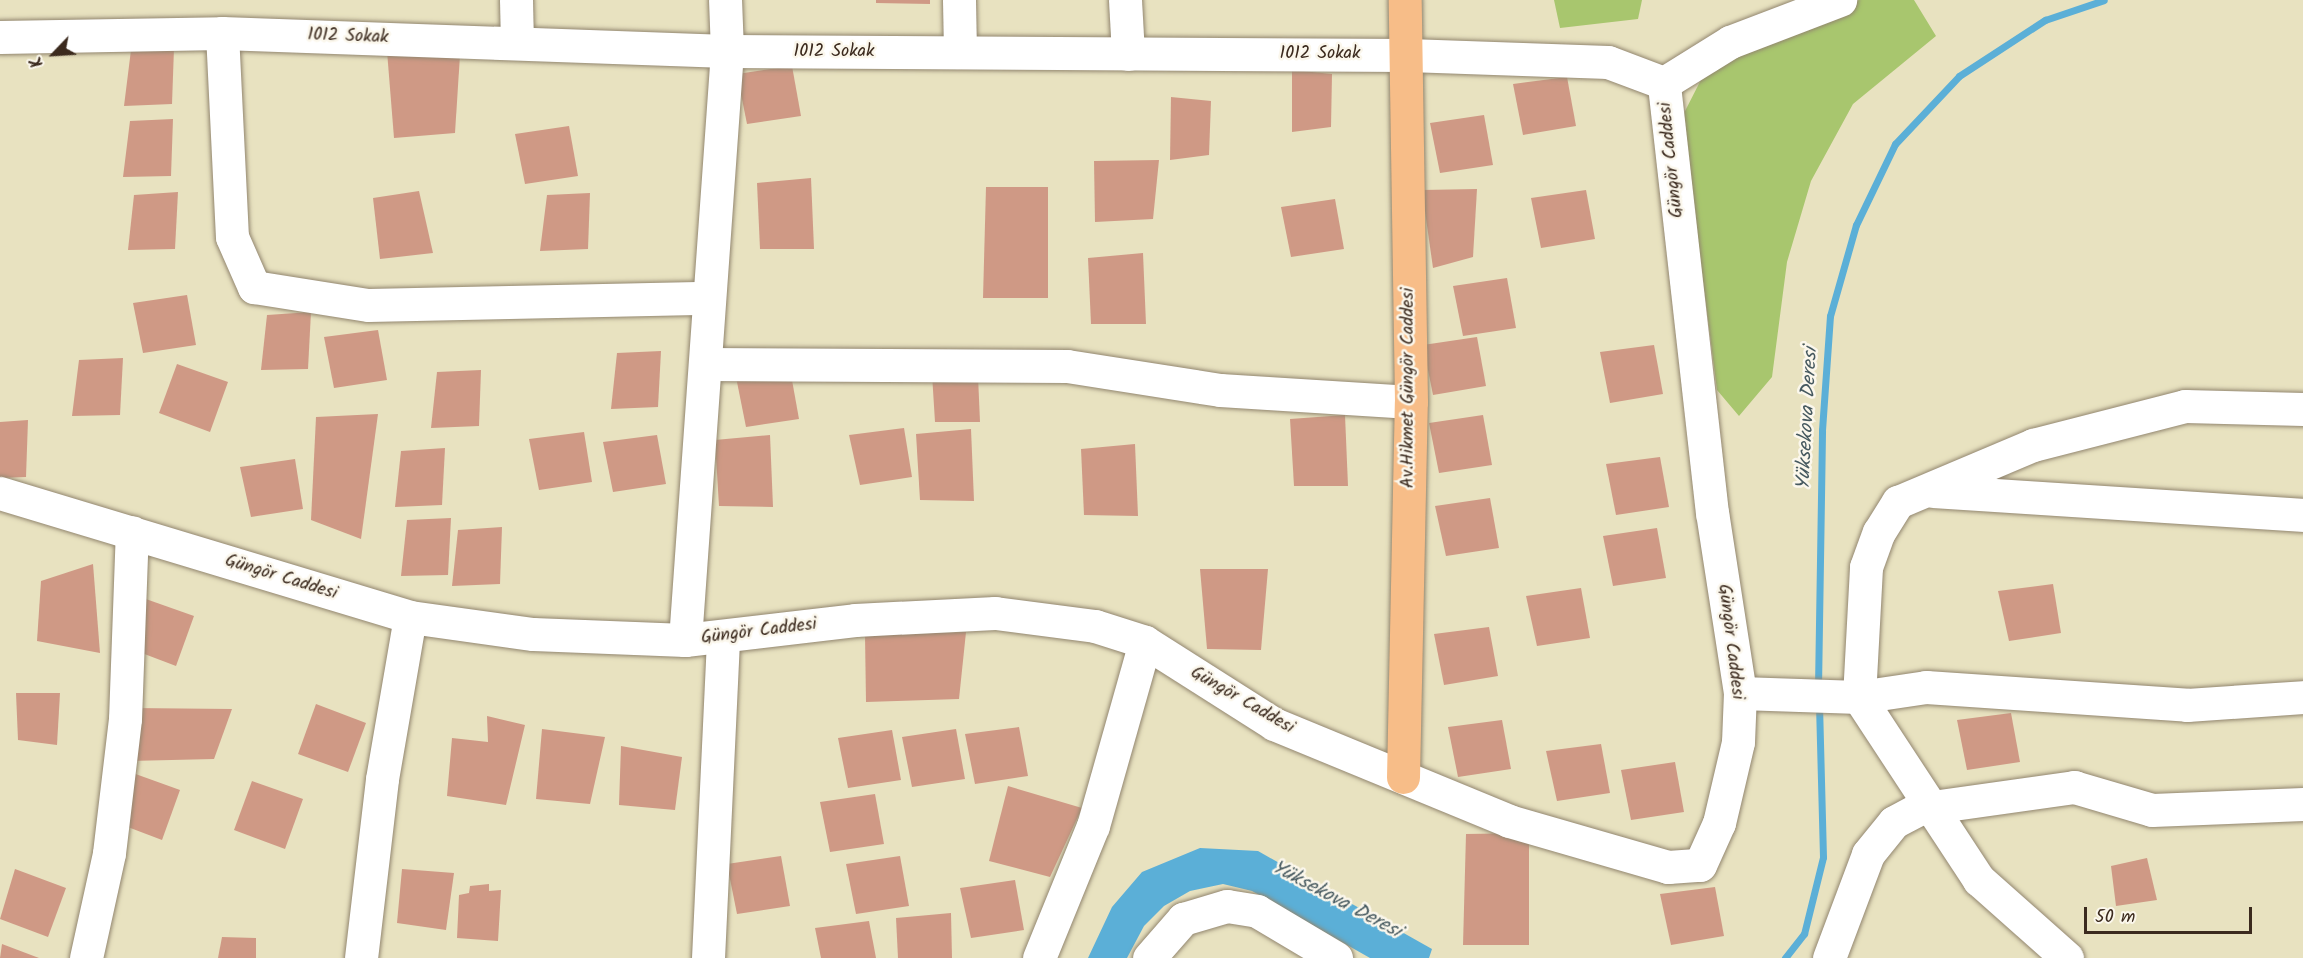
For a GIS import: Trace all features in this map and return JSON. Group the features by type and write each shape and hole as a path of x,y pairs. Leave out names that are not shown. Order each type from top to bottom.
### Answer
{"main road":[{"name":"Av.Hikmet Güngör Caddesi","path":"1403,777 1411,402 1408,55 1405,0"}],"street":[{"path":"516,0 517,44"},
{"path":"685,640 728,51 725,0"},
{"path":"958,0 960,52"},
{"path":"1125,0 1128,54"},
{"path":"1664,83 1730,42 1840,0"},
{"path":"222,33 232,237 254,287 368,305 709,298"},
{"name":"1012 Sokak","path":"0,37 222,33 728,51 1408,55 1608,62 1664,83"},
{"name":"Güngör Caddesi","path":"0,493 410,617 564,637 685,640 723,638 855,620 995,613 1095,626 1145,642 1274,724 1509,820 1668,867 1700,865 1719,823 1738,742 1740,693 1712,513 1664,83"},
{"path":"705,364 1067,366 1220,390 1411,402"},
{"path":"2067,958 1979,880 1859,696 1866,567 1879,532 1898,502 2033,446 2185,406 2303,410"},
{"path":"1926,491 2303,515"},
{"path":"86,958 109,853 124,730 132,532"},
{"path":"361,958 382,779 410,617"},
{"path":"708,958 723,638"},
{"path":"1039,958 1093,826 1145,642"},
{"path":"1740,693 1859,696 1926,687 2187,705 2303,697"},
{"path":"1830,958 1876,842 1894,822 1931,805 2074,787 2152,810 2303,804"},
{"path":"1149,958 1183,919 1227,906 1257,911 1336,958"}],"green space":[{"path":"1554,0 1642,0 1638,19 1560,28"},
{"path":"1859,0 1914,0 1936,36 1853,104 1811,181 1787,262 1772,377 1739,416 1717,390 1682,117 1709,64"}],"water":[{"path":"1200,848 1258,851 1432,949 1429,958 1370,958 1252,891 1223,884 1190,891 1164,906 1144,926 1127,958 1088,958 1112,907 1142,872"}],"building":[{"path":"876,0 930,0 930,4 876,3"},
{"path":"174,48 172,104 124,106 131,50"},
{"path":"387,51 460,55 455,133 394,138"},
{"path":"792,66 801,116 747,124 737,74"},
{"path":"1292,70 1332,74 1331,127 1292,132"},
{"path":"1567,77 1576,126 1523,135 1513,84"},
{"path":"1171,97 1211,101 1209,155 1170,160"},
{"path":"1484,115 1493,165 1440,173 1430,123"},
{"path":"173,119 171,176 123,177 130,121"},
{"path":"569,126 578,176 525,184 515,134"},
{"path":"1159,160 1153,219 1095,222 1094,161"},
{"path":"811,178 814,249 760,249 757,183"},
{"path":"986,187 1048,187 1048,298 983,298"},
{"path":"1477,189 1473,257 1433,268 1422,190"},
{"path":"1586,190 1595,239 1541,248 1531,198"},
{"path":"419,191 433,253 380,259 373,198"},
{"path":"178,192 175,249 128,250 134,195"},
{"path":"590,193 588,249 540,251 547,195"},
{"path":"1335,199 1344,249 1291,257 1281,207"},
{"path":"1143,253 1146,324 1091,324 1088,258"},
{"path":"1507,278 1516,328 1463,336 1453,286"},
{"path":"187,295 196,345 143,353 133,303"},
{"path":"311,312 308,369 261,370 267,315"},
{"path":"378,330 387,380 334,388 324,337"},
{"path":"1477,337 1486,386 1433,395 1423,345"},
{"path":"1654,345 1663,394 1610,403 1600,352"},
{"path":"661,351 658,407 611,409 617,353"},
{"path":"123,358 120,415 72,416 79,360"},
{"path":"177,364 228,382 210,432 159,413"},
{"path":"790,369 799,419 746,427 736,377"},
{"path":"481,370 479,426 431,428 437,372"},
{"path":"932,374 978,376 980,422 935,422"},
{"path":"378,414 361,539 311,520 316,417"},
{"path":"1345,415 1348,486 1294,486 1290,419"},
{"path":"1483,415 1492,465 1439,473 1429,423"},
{"path":"28,420 26,477 0,478 0,422"},
{"path":"904,428 912,477 860,485 849,435"},
{"path":"971,429 974,501 920,500 916,434"},
{"path":"584,432 592,482 539,490 529,439"},
{"path":"657,435 666,484 613,492 603,442"},
{"path":"770,435 773,507 719,506 715,440"},
{"path":"1135,444 1138,516 1084,515 1081,449"},
{"path":"445,448 442,505 395,507 401,451"},
{"path":"1660,457 1669,507 1616,515 1606,464"},
{"path":"295,459 303,509 251,517 240,467"},
{"path":"1490,498 1499,548 1446,556 1435,506"},
{"path":"451,518 448,575 401,576 407,520"},
{"path":"502,527 500,584 452,586 458,530"},
{"path":"1657,528 1666,578 1613,586 1603,536"},
{"path":"93,564 100,653 37,641 41,581"},
{"path":"1200,569 1268,569 1261,650 1207,649"},
{"path":"2053,584 2061,633 2009,641 1998,591"},
{"path":"1581,588 1590,638 1537,646 1526,596"},
{"path":"143,598 194,616 176,666 126,647"},
{"path":"1489,627 1498,676 1444,685 1434,634"},
{"path":"966,632 959,699 866,702 865,635"},
{"path":"16,693 60,693 57,745 18,740"},
{"path":"316,704 366,723 348,772 298,754"},
{"path":"132,708 232,709 214,759 129,761"},
{"path":"2011,713 2020,762 1967,770 1957,720"},
{"path":"487,716 525,725 506,805 447,796 452,738 488,742"},
{"path":"1502,720 1511,769 1458,777 1448,727"},
{"path":"1019,727 1028,776 975,784 965,734"},
{"path":"542,729 605,737 590,804 536,799"},
{"path":"956,729 965,779 912,787 902,737"},
{"path":"892,730 901,780 848,788 838,738"},
{"path":"1601,744 1610,793 1557,801 1546,751"},
{"path":"621,746 682,757 675,810 619,805"},
{"path":"1675,762 1684,812 1631,820 1621,770"},
{"path":"130,772 180,790 162,840 112,821"},
{"path":"252,781 303,799 285,849 234,830"},
{"path":"1008,786 1082,808 1050,877 989,861"},
{"path":"875,794 884,844 830,852 820,802"},
{"path":"1529,833 1529,945 1463,945 1466,834"},
{"path":"781,856 790,906 737,914 727,864"},
{"path":"900,856 909,906 856,914 846,864"},
{"path":"2147,858 2157,900 2116,906 2111,866"},
{"path":"15,869 66,888 48,937 0,919"},
{"path":"402,869 454,873 446,930 397,923"},
{"path":"1015,880 1024,930 971,938 960,888"},
{"path":"489,884 489,891 501,890 498,941 457,938 459,895 469,893 470,886"},
{"path":"1715,887 1724,936 1671,945 1660,894"},
{"path":"951,913 952,958 898,958 896,918"},
{"path":"869,921 876,958 821,958 815,928"},
{"path":"222,937 256,938 256,958 218,958"},
{"path":"2,944 39,958 0,958"}],"waterway":[{"name":"Yüksekova Deresi","path":"1818,688 1822,430 1830,316 1856,225 1895,144 1959,76 2045,20 2104,0"},
{"name":"Yüksekova Deresi","path":"1785,958 1804,934 1823,857 1819,706"}]}
